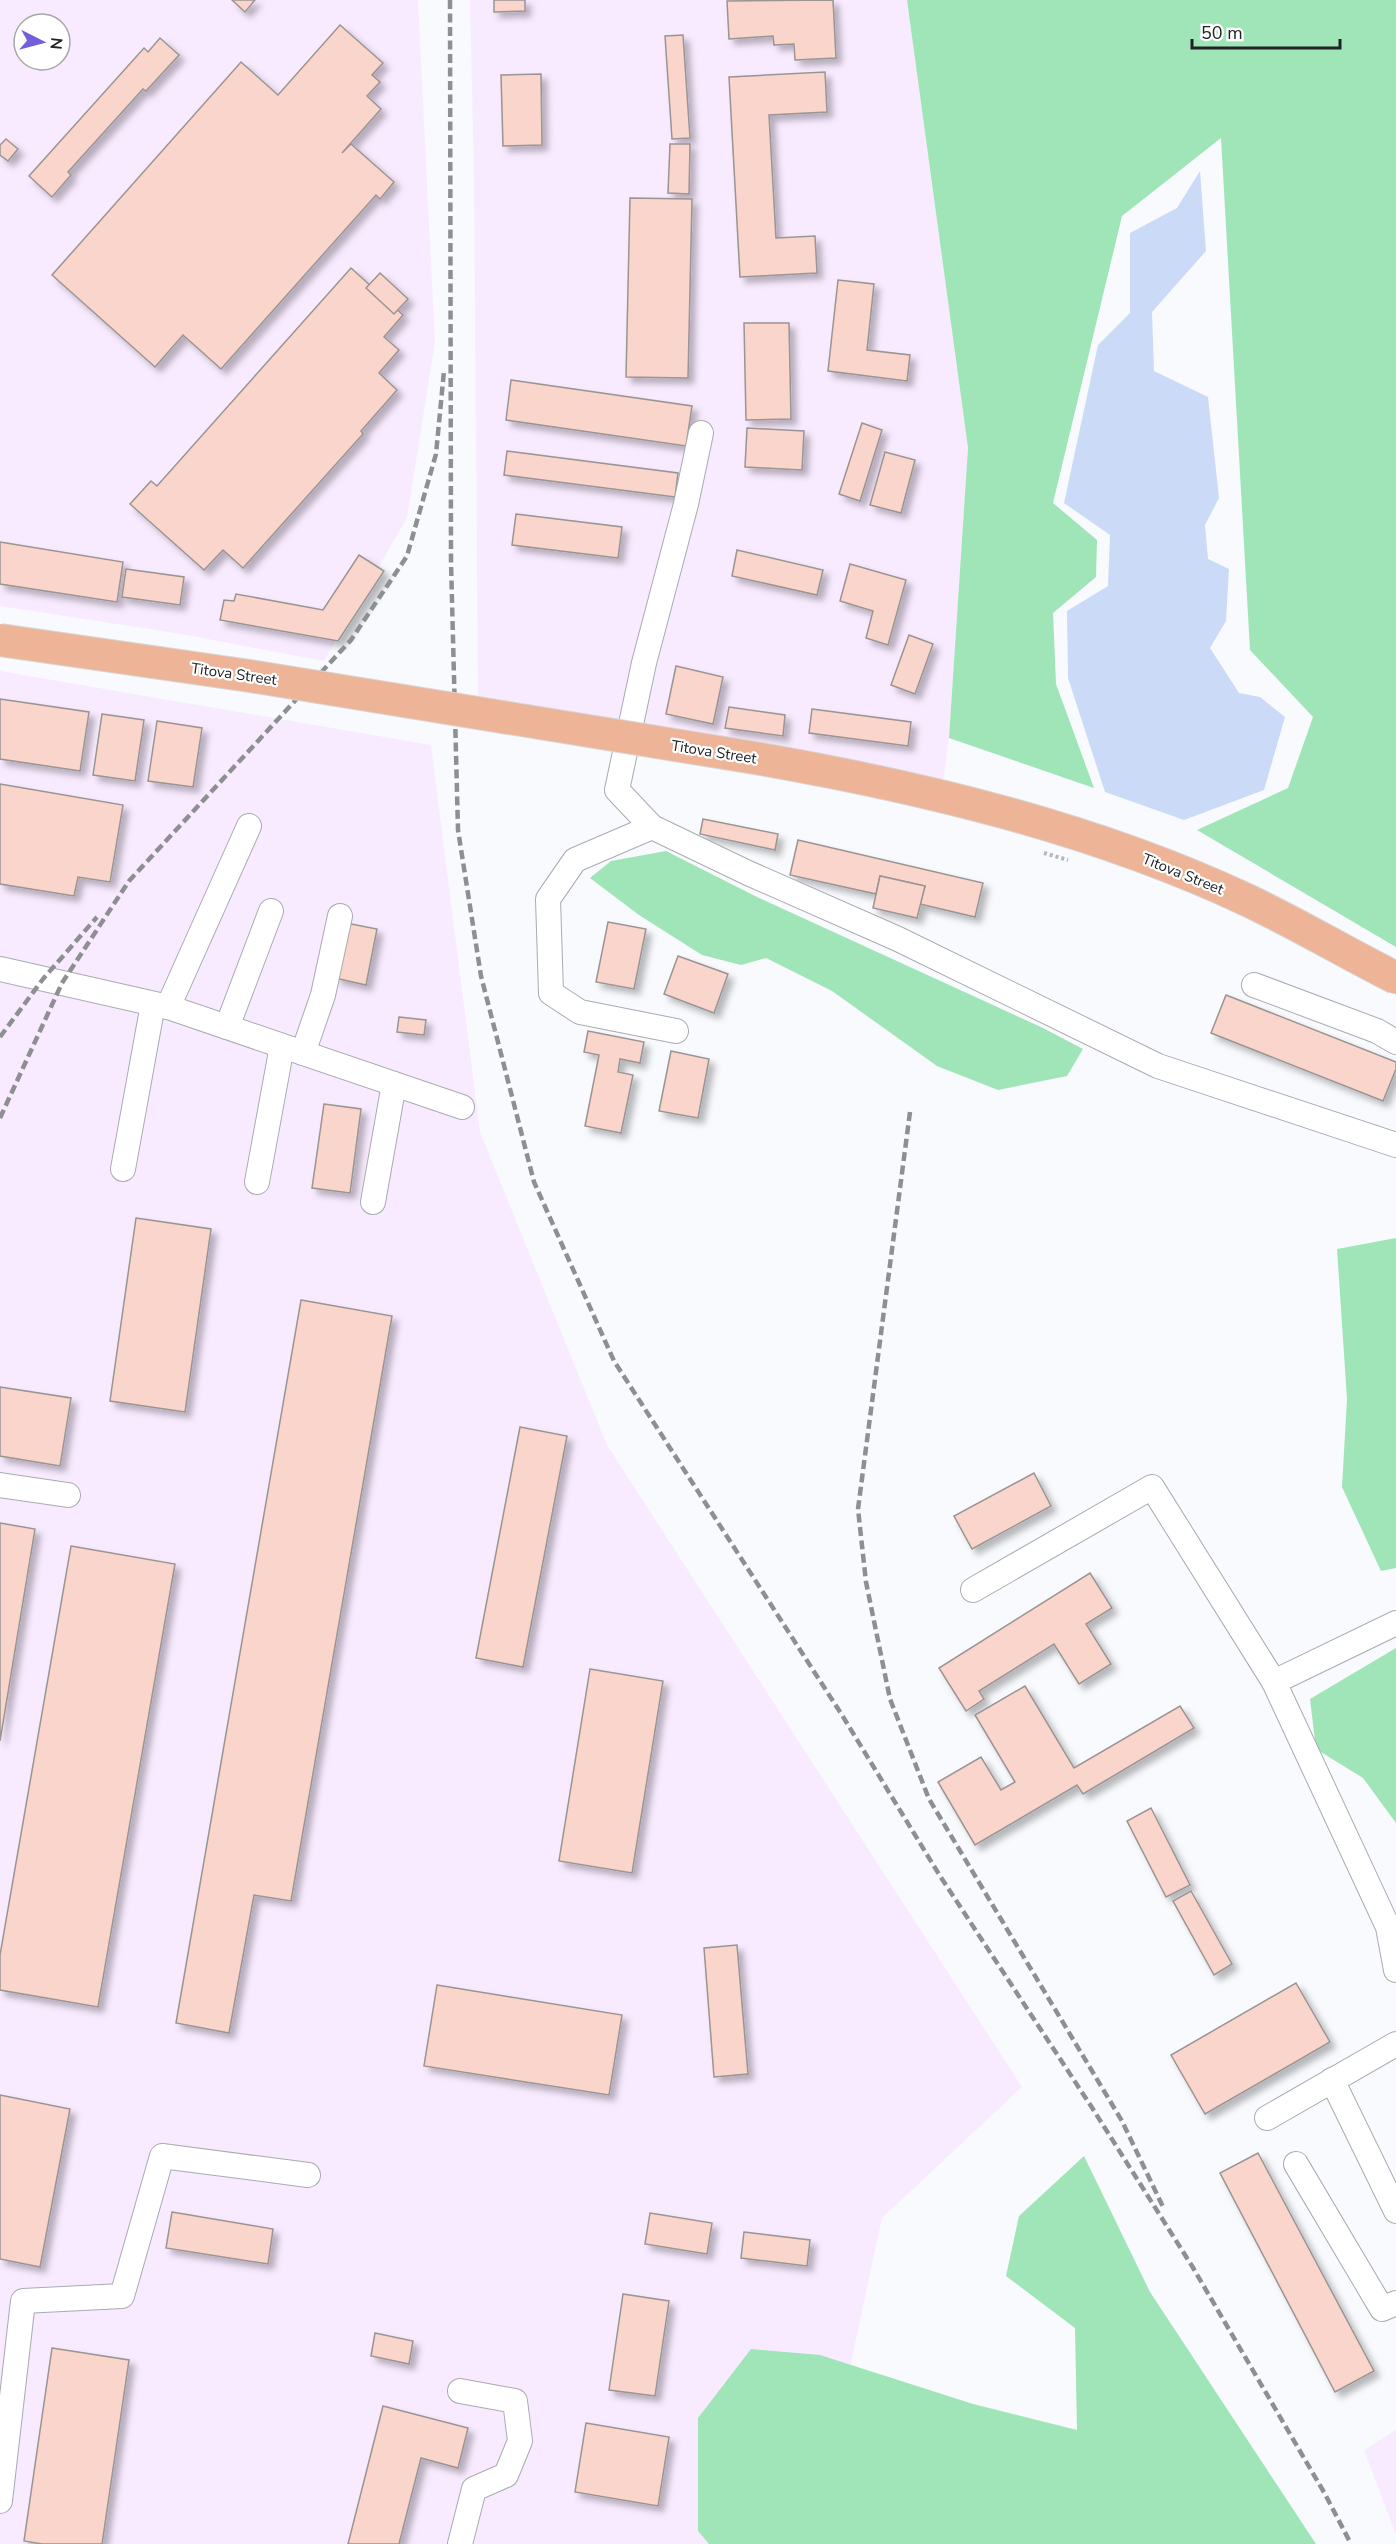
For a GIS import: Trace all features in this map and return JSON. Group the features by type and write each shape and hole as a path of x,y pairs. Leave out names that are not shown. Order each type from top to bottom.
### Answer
{"main road":[{"name":"Titova Street","path":"0,640 403,700 830,771 905,789 1044,824 1149,860 1247,900 1396,978"}],"lane":[{"path":"701,433 686,504 644,663 617,790 652,827 748,873 897,939 1158,1066 1396,1145"},
{"path":"123,1168 160,1006 249,826"},
{"path":"652,827 575,860 548,899 551,993 580,1012 676,1031"},
{"path":"227,1027 271,911"},
{"path":"256,1182 292,1049 322,995 340,916"},
{"path":"0,969 160,1006 462,1107"},
{"path":"1254,985 1377,1031 1396,1042"},
{"path":"373,1202 394,1084"},
{"path":"0,1485 68,1495"},
{"path":"973,1590 1152,1487 1274,1682 1388,1927 1396,1970"},
{"path":"1274,1682 1396,1623"},
{"path":"1267,2118 1396,2044"},
{"path":"1332,2080 1396,2211"},
{"path":"0,2501 23,2301 122,2296 162,2156 308,2175"},
{"path":"1296,2164 1382,2309 1396,2303"},
{"path":"460,2391 515,2401 520,2441 506,2475 474,2489 460,2544"}],"path":[{"path":"1040,852 1072,862"}],"shaded area":[{"path":"0,0 418,0 435,342 407,518 324,661 181,634 0,606"},
{"path":"470,0 907,0 968,448 949,738 943,782 478,701 474,178"},
{"path":"0,671 431,745 480,1132 607,1445 1022,2087 882,2218 812,2544 0,2544"},
{"path":"1396,2430 1396,2535 1364,2450"}],"green space":[{"path":"907,0 1396,0 1396,947 1197,830 1288,788 1313,717 1250,650 1221,138 1122,216 1053,503 1097,540 1096,577 1053,613 1056,684 1094,788 949,738 968,448"},
{"path":"666,851 757,897 1043,1028 1083,1049 1067,1076 998,1090 937,1066 832,991 766,958 741,965 702,955 639,915 590,878 611,861"},
{"path":"1396,1238 1396,1568 1381,1571 1342,1487 1347,1399 1337,1249"},
{"path":"1396,1648 1396,1823 1363,1778 1316,1749 1310,1699"},
{"path":"1084,2156 1150,2292 1316,2544 709,2544 698,2531 698,2418 751,2349 820,2355 973,2404 1077,2430 1075,2328 1006,2276 1019,2216"}],"water":[{"path":"1200,171 1206,251 1152,312 1154,371 1208,397 1219,498 1205,525 1208,559 1229,569 1226,621 1210,648 1239,693 1260,697 1285,717 1264,790 1184,820 1105,792 1068,678 1067,611 1108,586 1110,535 1064,503 1098,345 1130,313 1130,233 1177,208"}],"building":[{"path":"232,0 255,0 245,12"},
{"path":"494,0 525,0 525,11 494,12"},
{"path":"833,0 836,58 795,60 794,44 774,45 773,36 729,39 727,1"},
{"path":"340,25 383,63 372,75 380,82 367,96 381,109 342,153 351,144 394,182 380,199 376,195 221,369 183,335 155,367 52,275 241,62 278,95"},
{"path":"683,35 690,138 672,139 665,36"},
{"path":"160,38 179,55 146,91 143,89 68,172 71,175 52,197 29,176 144,48 148,52"},
{"path":"825,72 827,112 769,115 776,238 815,236 817,273 740,277 729,77"},
{"path":"541,74 542,145 503,146 501,75"},
{"path":"6,139 18,149 8,161 0,155 0,145"},
{"path":"670,144 690,144 689,194 668,193"},
{"path":"630,198 692,199 688,378 626,377"},
{"path":"351,268 403,315 384,337 399,350 379,373 397,390 361,431 363,434 243,568 223,550 204,570 130,504 151,481 157,486"},
{"path":"380,273 408,299 394,314 366,288"},
{"path":"838,280 874,284 867,350 910,355 907,381 828,371"},
{"path":"744,323 789,323 791,419 746,420"},
{"path":"511,380 692,406 686,446 506,420"},
{"path":"862,423 882,430 860,501 839,494"},
{"path":"747,428 804,431 802,470 745,467"},
{"path":"507,451 678,473 675,497 504,475"},
{"path":"885,452 915,460 901,513 870,505"},
{"path":"516,514 622,527 618,558 512,545"},
{"path":"0,542 123,562 117,602 0,584"},
{"path":"737,550 823,570 817,595 732,576"},
{"path":"359,555 384,571 338,641 220,620 224,600 234,601 236,594 323,610"},
{"path":"850,564 906,580 888,645 866,638 873,611 840,601"},
{"path":"126,569 184,577 180,605 122,597"},
{"path":"909,635 933,644 915,694 891,685"},
{"path":"676,666 723,677 713,724 666,714"},
{"path":"0,699 89,712 80,771 0,759"},
{"path":"729,707 785,715 783,736 725,728"},
{"path":"812,709 911,722 908,746 809,733"},
{"path":"102,714 144,720 135,781 93,775"},
{"path":"157,721 202,728 193,787 148,781"},
{"path":"0,784 123,805 110,882 78,877 74,896 0,884"},
{"path":"703,819 778,834 775,850 700,834"},
{"path":"798,840 983,883 975,917 920,904 925,886 880,876 876,894 790,875"},
{"path":"880,876 925,886 917,918 873,908"},
{"path":"608,922 646,929 634,989 596,982"},
{"path":"346,923 377,929 366,985 335,978"},
{"path":"678,956 728,974 714,1013 664,994"},
{"path":"1226,995 1396,1062 1396,1069 1383,1101 1211,1033"},
{"path":"399,1017 426,1020 424,1035 397,1032"},
{"path":"588,1031 644,1042 640,1063 620,1059 618,1072 633,1075 621,1133 585,1126 599,1055 584,1052"},
{"path":"671,1051 709,1059 698,1118 659,1111"},
{"path":"324,1104 361,1109 350,1193 312,1188"},
{"path":"136,1218 211,1229 185,1412 110,1401"},
{"path":"301,1300 392,1316 291,1901 254,1895 229,2033 176,2023"},
{"path":"0,1387 71,1398 60,1466 0,1456"},
{"path":"520,1427 567,1436 523,1667 476,1658"},
{"path":"1034,1473 1051,1506 972,1549 954,1516"},
{"path":"0,1523 35,1529 0,1741"},
{"path":"71,1546 175,1564 98,2007 0,1990 0,1955"},
{"path":"1090,1573 1112,1608 1086,1624 1111,1664 1079,1684 1054,1644 979,1691 984,1699 966,1711 939,1668"},
{"path":"590,1669 663,1681 632,1873 559,1861"},
{"path":"1025,1686 1074,1768 1180,1706 1194,1728 1083,1794 1077,1785 975,1845 938,1782 981,1757 1001,1790 1015,1782 975,1715"},
{"path":"1151,1808 1190,1885 1166,1897 1127,1821"},
{"path":"1191,1891 1232,1964 1214,1975 1173,1901"},
{"path":"737,1945 748,2074 714,2077 704,1948"},
{"path":"1296,1983 1330,2042 1205,2114 1171,2055"},
{"path":"437,1985 622,2015 609,2095 424,2066"},
{"path":"0,2095 70,2109 40,2267 0,2259"},
{"path":"1258,2153 1374,2371 1335,2392 1220,2173"},
{"path":"172,2212 273,2229 268,2264 166,2248"},
{"path":"650,2213 712,2223 707,2254 645,2244"},
{"path":"744,2232 810,2240 807,2266 741,2258"},
{"path":"623,2294 669,2301 655,2396 609,2390"},
{"path":"375,2333 413,2341 409,2364 371,2356"},
{"path":"52,2348 129,2360 102,2544 42,2544 24,2541"},
{"path":"383,2406 468,2428 458,2468 421,2458 399,2544 348,2544"},
{"path":"586,2423 669,2437 658,2506 575,2492"}],"railway":[{"path":"450,0 451,562 458,830 481,976 534,1182 614,1361 842,1715 940,1876 1091,2106 1192,2266 1325,2494 1351,2544"},
{"path":"0,1118 62,983 129,881 351,640 407,556 436,454 444,371"},
{"path":"0,1037 43,979 97,917"},
{"path":"910,1112 858,1509 866,1582 890,1699 929,1799 1122,2121 1164,2209"}]}
